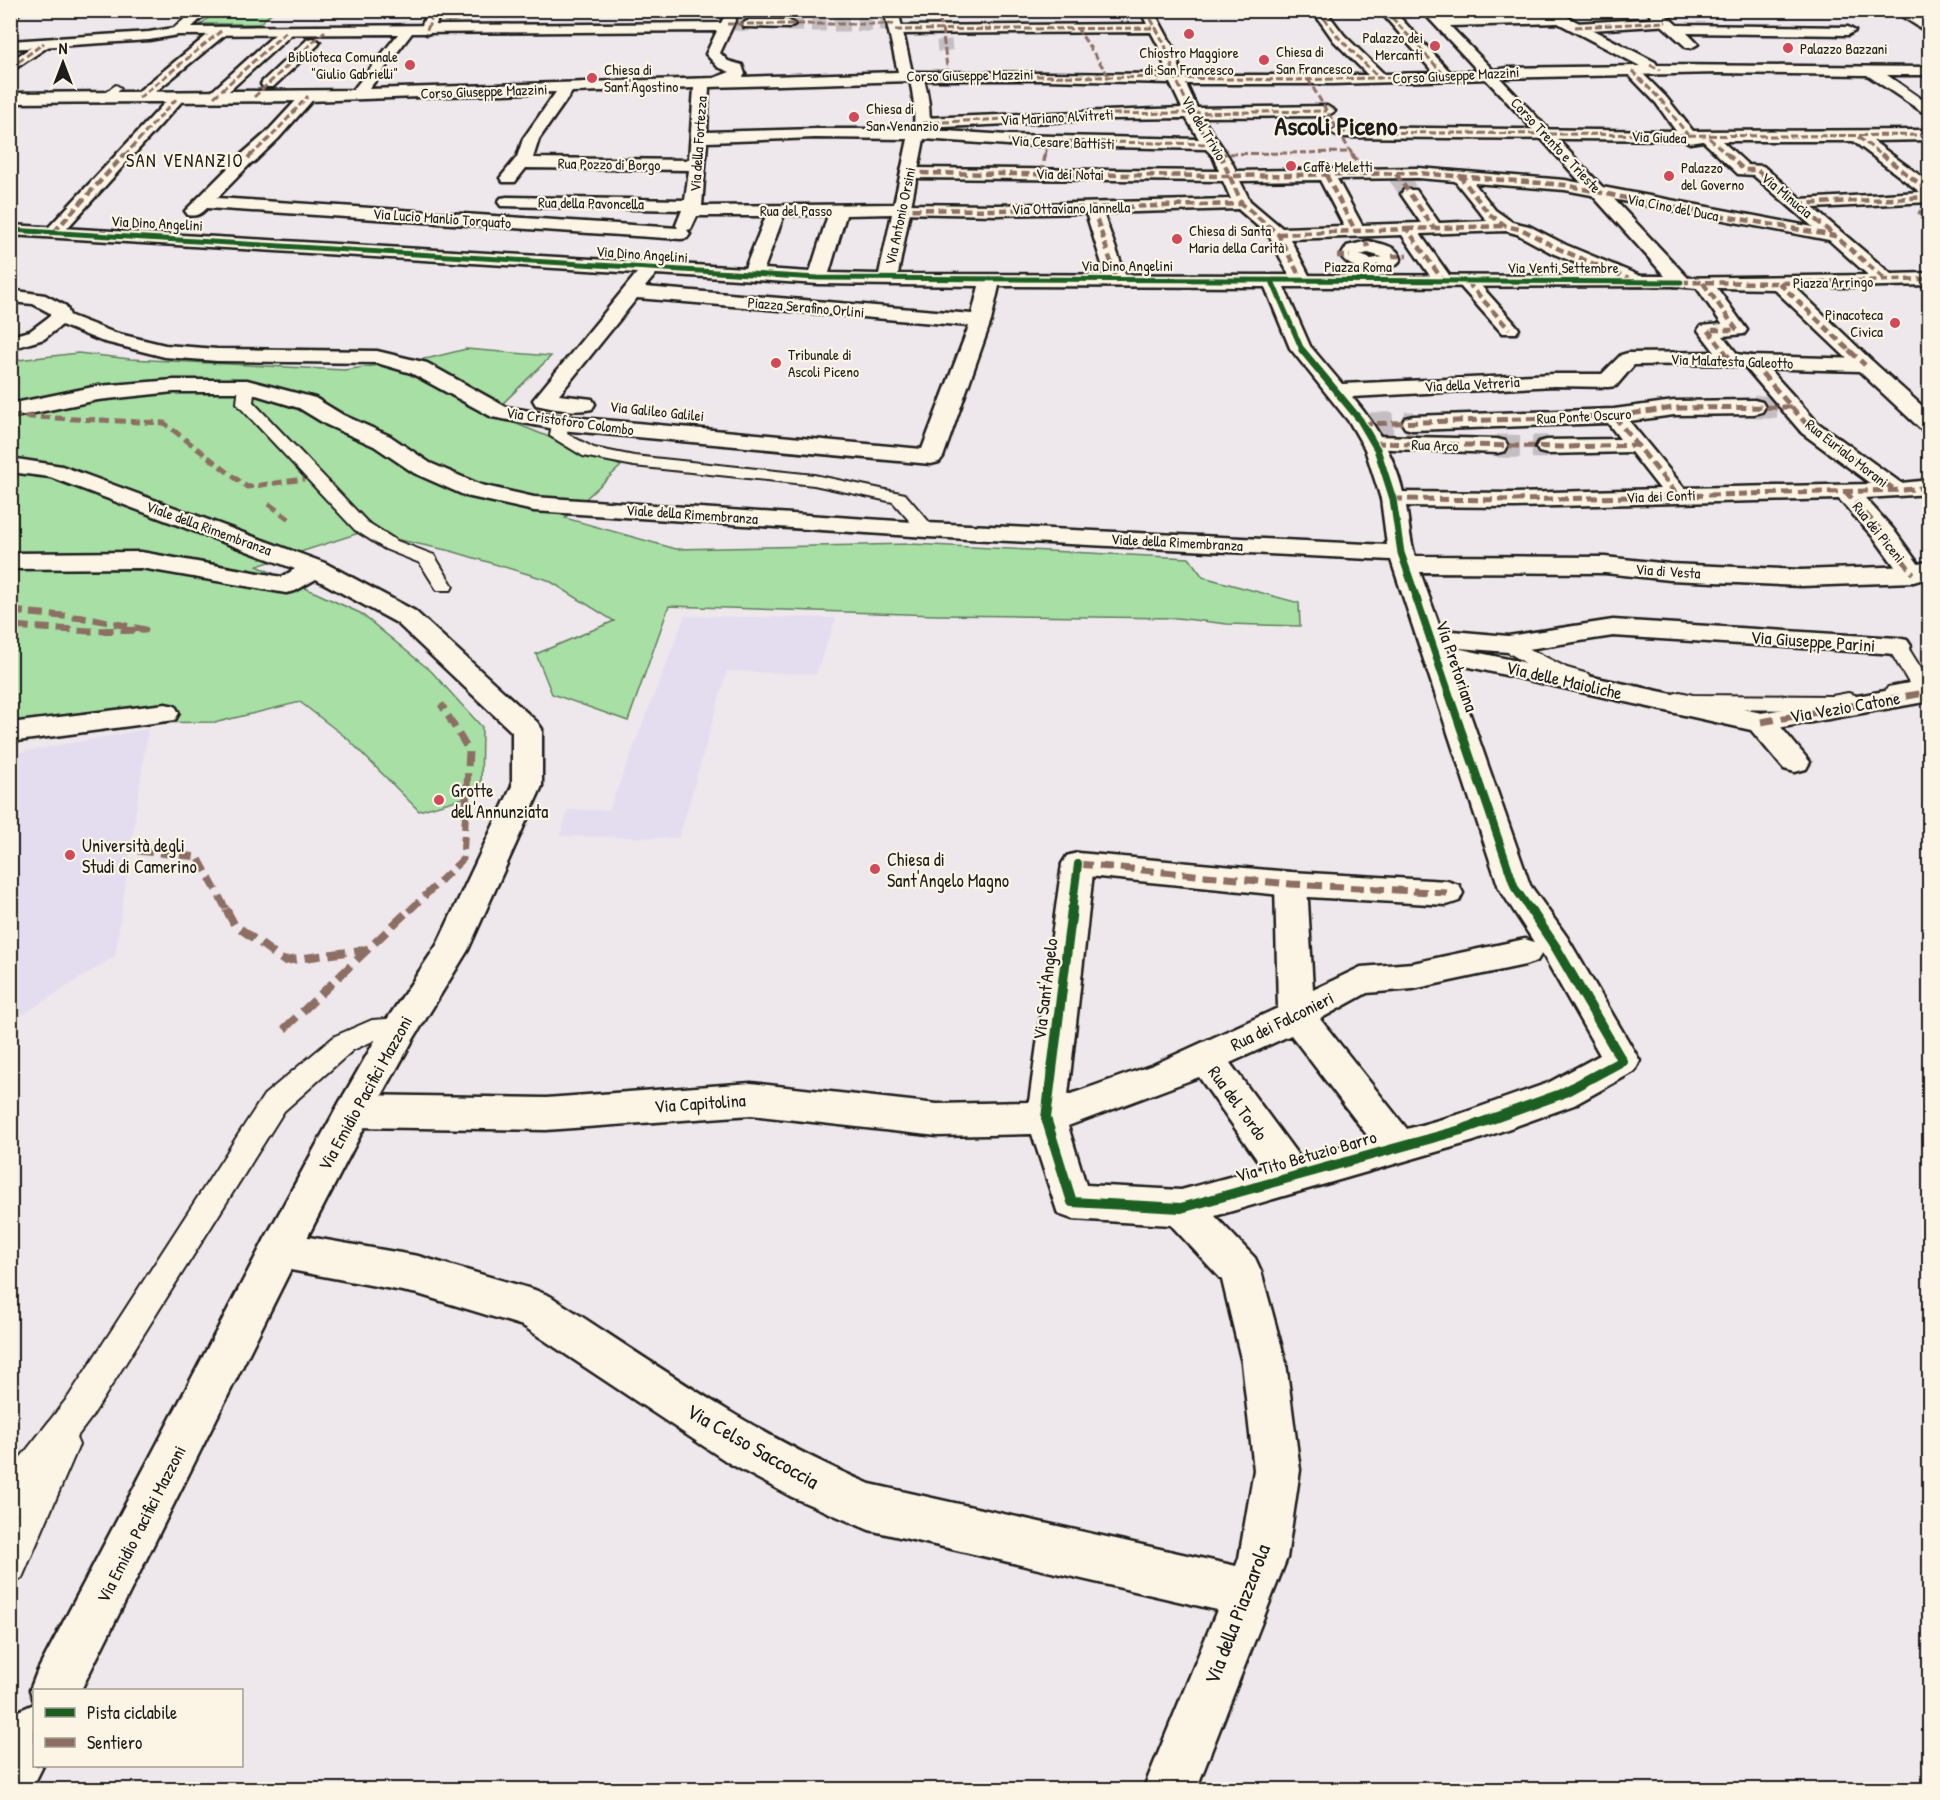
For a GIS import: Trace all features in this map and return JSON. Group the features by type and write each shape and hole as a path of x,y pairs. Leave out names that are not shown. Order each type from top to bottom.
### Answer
{"street":[{"path":"10,16 15,10"},
{"path":"178,31 204,10"},
{"path":"428,30 435,10"},
{"name":"Via Antonio Orsini","path":"887,280 923,102 895,30 891,10"},
{"path":"936,10 948,75"},
{"name":"Via del Trivio","path":"1146,10 1165,45 1176,79 1191,112 1230,176 1242,204 1278,234"},
{"path":"1318,10 1339,38 1380,79"},
{"path":"1384,10 1446,77"},
{"path":"1651,10 1719,69"},
{"path":"1898,10 1929,30"},
{"path":"1544,11 1563,15 1575,27 1655,68"},
{"path":"1433,16 1563,15"},
{"name":"Corso Trento e Trieste","path":"1433,16 1600,193 1699,286 1737,330 1708,330 1742,361"},
{"path":"1575,27 1670,26 1853,34 1826,16"},
{"path":"10,45 149,36 178,31 288,31 321,35 408,30 731,21"},
{"path":"720,82 738,74 737,68 723,64 713,54 731,21"},
{"path":"749,24 788,24"},
{"path":"895,30 943,40 1077,28 1156,28"},
{"path":"1077,28 1108,75"},
{"path":"357,95 408,30"},
{"path":"139,98 221,31"},
{"path":"214,97 288,31"},
{"path":"260,91 321,35"},
{"path":"10,68 44,43"},
{"path":"1885,58 1903,71"},
{"name":"Corso Giuseppe Mazzini","path":"10,98 110,93 139,98 214,97 260,91 308,96 357,95 948,75 1108,75 1176,79 1380,79 1490,75 1508,72 1655,68 1929,71"},
{"path":"1632,70 1661,100 1690,138"},
{"path":"1870,71 1929,112"},
{"path":"1308,79 1364,174"},
{"name":"Via della Fortezza","path":"657,270 681,234 692,208 702,83"},
{"path":"475,221 521,163 531,139 566,89"},
{"path":"164,239 272,136 308,96"},
{"path":"54,232 178,97"},
{"name":"Via Mariano Alvitreti","path":"917,140 1191,112 1327,111"},
{"path":"699,131 823,132 821,148 917,140"},
{"name":"Via Giudea","path":"1339,132 1545,133 1690,138 1929,135"},
{"name":"Via Cesare Battisti","path":"917,140 970,136 1008,140 1304,153 1351,152"},
{"path":"1858,137 1928,201"},
{"name":"Via Minucia","path":"1709,138 1744,170 1757,170 1835,236"},
{"path":"1041,174 1048,141"},
{"name":"Rua Pozzo di Borgo","path":"521,163 697,165"},
{"name":"Via dei Notai","path":"909,173 1321,175"},
{"name":"Via Cino del Duca","path":"1321,175 1418,173 1565,185 1835,236"},
{"path":"1321,175 1378,253"},
{"path":"1459,175 1489,214 1506,226 1523,230 1559,249 1638,282"},
{"path":"1410,194 1433,227"},
{"path":"1798,204 1928,201"},
{"path":"1928,201 1918,211 1929,218"},
{"name":"Via Lucio Manlio Torquato","path":"202,202 681,234"},
{"name":"Rua della Pavoncella","path":"490,202 692,208"},
{"name":"Via Ottaviano Iannella","path":"900,209 1093,208 1242,204"},
{"name":"Rua del Passo","path":"692,208 900,209"},
{"path":"1093,208 1117,280"},
{"path":"752,275 778,209"},
{"path":"818,278 838,210"},
{"name":"Piazza Roma","path":"1344,256 1359,262 1378,253 1407,229 1506,226"},
{"path":"1407,229 1444,282"},
{"name":"Via Dino Angelini","path":"10,230 818,278 990,281 1272,281"},
{"name":"Piazza Roma","path":"1278,234 1378,253"},
{"name":"Piazza Roma","path":"1278,234 1302,281"},
{"path":"1835,236 1883,277"},
{"name":"Via Galileo Galilei","path":"602,405 544,400 631,292 657,270"},
{"name":"Piazza Arringo","path":"1699,286 1883,277 1929,279"},
{"path":"938,439 981,321 990,281"},
{"name":"Piazza Roma","path":"1272,281 1444,282"},
{"name":"Via Pretoriana","path":"1272,281 1300,348 1369,430 1393,499 1403,559 1515,888 1554,946 1622,1061"},
{"name":"Via Venti Settembre","path":"1444,282 1638,282 1699,286"},
{"path":"1467,282 1509,329"},
{"name":"Piazza Arringo","path":"1779,283 1929,425"},
{"name":"Piazza Serafino Orlini","path":"631,292 981,321"},
{"name":"Via Cristoforo Colombo","path":"10,297 38,299 59,310 61,318 108,337 165,351 217,355 377,357 419,368 500,412 560,423 931,457 938,439"},
{"path":"10,343 37,335 61,318"},
{"name":"Via Malatesta Galeotto","path":"1608,381 1628,359 1865,365"},
{"name":"Rua Eurialo Morani","path":"1742,361 1810,428 1895,490"},
{"name":"Via della Vetreria","path":"1337,391 1554,380 1608,381"},
{"name":"Viale della Rimembranza","path":"10,411 98,393 174,386 247,386 307,403 334,420 382,441 422,468 474,491 534,504 1403,559"},
{"name":"Rua Ponte Oscuro","path":"1413,423 1614,416 1674,408 1754,407"},
{"name":"Via Galileo Galilei","path":"683,413 938,439"},
{"path":"1614,416 1678,496"},
{"name":"Rua Arco","path":"1369,430 1497,446"},
{"path":"1547,447 1639,445"},
{"name":"Viale della Rimembranza","path":"10,465 54,471 316,568"},
{"name":"Via dei Conti","path":"1393,499 1515,500 1895,490 1929,487"},
{"name":"Rua dei Piceni","path":"1845,491 1921,572"},
{"name":"Via di Vesta","path":"1403,559 1605,565 1670,572 1800,578 1921,572"},
{"name":"Viale della Rimembranza","path":"10,561 141,560 286,585 316,568"},
{"name":"Via Emidio Pacifici Mazzoni","path":"56,1689 280,1250 354,1111 400,1028 451,950 527,786 527,729 406,617 316,568"},
{"name":"Via Giuseppe Parini","path":"1433,645 1508,644 1613,628 1897,646"},
{"name":"Via delle Maioliche","path":"1433,645 1692,709 1761,722"},
{"name":"Via Vezio Catone","path":"1761,722 1929,692"},
{"path":"10,733 165,713"},
{"path":"1761,722 1796,762"},
{"name":"Via Sant'Angelo","path":"1046,1119 1078,864 1291,884 1447,893"},
{"path":"1291,884 1296,1015 1399,1147"},
{"name":"Rua dei Falconieri","path":"1046,1119 1166,1076 1296,1015 1362,980 1413,976 1525,952"},
{"name":"Rua del Tordo","path":"1205,1058 1292,1177"},
{"name":"Via Tito Betuzio Barro","path":"1046,1119 1072,1202 1181,1208 1461,1130 1561,1095 1622,1061"},
{"name":"Via Capitolina","path":"354,1111 546,1114 752,1099 937,1120 1046,1119"},
{"name":"Via della Piazzarola","path":"1169,1790 1263,1558 1277,1470 1264,1363 1240,1271 1181,1208"},
{"name":"Via Celso Saccoccia","path":"280,1250 418,1275 535,1310 745,1447 808,1481 869,1507 1247,1593"},
{"path":"10,1776 33,1732"}],"lane":[{"path":"247,386 245,403 361,526 391,545 427,559 444,585"},
{"path":"560,423 558,436 589,452 634,460 814,480 899,498 927,530"},
{"name":"Via Giuseppe Parini","path":"1508,644 1560,673 1693,702 1832,703 1922,688 1897,646"},
{"path":"10,1500 80,1407 274,1103 344,1043 372,1030 400,1028"},
{"path":"10,1566 80,1407"}],"shaded area":[{"path":"685,616 836,618 816,674 727,671 679,838 560,836 568,810 609,810"},
{"name":"Università degli Studi di Camerino","path":"148,729 115,956 11,1022 11,754"}],"green space":[{"path":"217,11 274,11 259,24 201,24"},
{"path":"466,349 551,356 492,414 621,466 565,518 676,549 911,544 1189,558 1203,577 1299,603 1300,626 1227,624 1177,618 936,615 669,606 628,721 552,694 536,654 614,621 548,580 451,551 362,532 257,566 360,613 431,671 482,727 481,793 419,811 348,739 300,702 218,722 135,723 51,734 11,723 10,361 78,353 130,359 344,370 430,358"}],"tunnel":[{"path":"734,23 749,24"},
{"path":"788,24 894,24"},
{"path":"944,40 945,51"},
{"path":"1397,175 1410,194"},
{"path":"1754,407 1787,407"},
{"path":"1370,424 1413,423"},
{"path":"1497,446 1547,447"}],"marked path":[{"path":"427,30 435,10"},
{"path":"936,10 942,28 948,75"},
{"path":"1146,10 1165,45 1176,79 1191,112 1210,144 1220,154 1242,204 1278,234 1302,281"},
{"path":"1318,10 1339,38 1380,79"},
{"path":"1385,10 1446,77"},
{"path":"1575,27 1666,22"},
{"path":"727,24 894,24"},
{"path":"1077,28 1108,75"},
{"path":"895,30 1156,28"},
{"path":"139,98 221,31"},
{"path":"214,97 287,31"},
{"path":"254,97 325,31"},
{"path":"10,68 44,43"},
{"path":"1650,65 1660,70"},
{"path":"1632,71 1661,100 1690,138"},
{"path":"916,76 1293,80 1490,75"},
{"path":"1308,79 1364,174"},
{"path":"248,158 272,136 308,96"},
{"path":"54,232 178,97"},
{"path":"923,123 1112,114 1327,111"},
{"path":"1339,132 1930,135"},
{"path":"1858,137 1930,192"},
{"path":"1709,138 1744,170 1757,170 1835,236"},
{"path":"1008,140 1210,144"},
{"path":"1041,174 1048,141"},
{"path":"1220,154 1351,152"},
{"path":"909,173 1230,176 1418,173 1565,185 1640,201 1835,236 1887,281"},
{"path":"1396,174 1433,227"},
{"path":"1326,175 1356,232"},
{"path":"1459,175 1489,214 1506,226 1523,230 1559,249 1629,279"},
{"path":"1798,204 1930,197"},
{"path":"900,209 997,210 1242,204"},
{"path":"1093,208 1117,280"},
{"path":"1930,210 1918,211 1930,218"},
{"path":"1407,229 1506,226"},
{"path":"1278,234 1407,229 1444,282"},
{"path":"1366,242 1368,247"},
{"path":"1337,256 1350,256"},
{"path":"1392,256 1407,256"},
{"path":"1376,265 1379,272"},
{"path":"1681,282 1779,283 1930,279"},
{"path":"1467,282 1509,329"},
{"path":"1703,283 1737,330 1708,330 1731,360"},
{"path":"1779,283 1865,365"},
{"path":"1752,362 1810,428 1895,490"},
{"path":"1362,424 1614,416 1674,408 1791,407"},
{"path":"10,416 164,423 247,487 304,479"},
{"path":"1614,416 1678,496"},
{"path":"1374,443 1565,447 1639,445"},
{"path":"1393,499 1515,500 1903,490 1930,487"},
{"path":"1845,491 1884,534 1913,574"},
{"path":"269,504 289,519"},
{"path":"10,611 94,619 145,630 90,631 10,626"},
{"path":"1761,722 1930,692"},
{"path":"284,1029 463,859 469,751 441,704"},
{"path":"138,851 198,857 234,924 284,961 368,949"},
{"path":"1078,864 1291,884 1447,893"}],"cycle path":[{"path":"10,230 818,278 1681,282"},
{"path":"1078,864 1046,1118 1072,1202 1181,1208 1461,1130 1561,1094 1622,1061 1555,946 1515,888 1401,553 1393,499 1377,449 1360,420 1300,348 1272,281"}],"place":[{"name":"Chiostro Maggiore di San Francesco","path":"1189,34"},
{"name":"Palazzo dei Mercanti","path":"1435,46"},
{"name":"Palazzo Bazzani","path":"1788,48"},
{"name":"Chiesa di San Francesco","path":"1264,60"},
{"name":"Biblioteca Comunale \"Giulio Gabrielli\"","path":"410,65"},
{"name":"Chiesa di Sant'Agostino","path":"592,78"},
{"name":"Chiesa di San Venanzio","path":"854,117"},
{"name":"Caffè Meletti","path":"1291,166"},
{"name":"Palazzo del Governo","path":"1669,176"},
{"name":"Chiesa di Santa Maria della Carità","path":"1177,239"},
{"name":"Pinacoteca Civica","path":"1895,323"},
{"name":"Tribunale di Ascoli Piceno","path":"776,363"},
{"name":"Grotte dell'Annunziata","path":"439,800"},
{"name":"Università degli Studi di Camerino","path":"70,855"},
{"name":"Chiesa di Sant'Angelo Magno","path":"875,869"}],"district":[{"name":"Ascoli Piceno","path":"1336,125"},
{"name":"SAN VENANZIO","path":"185,160"}]}
